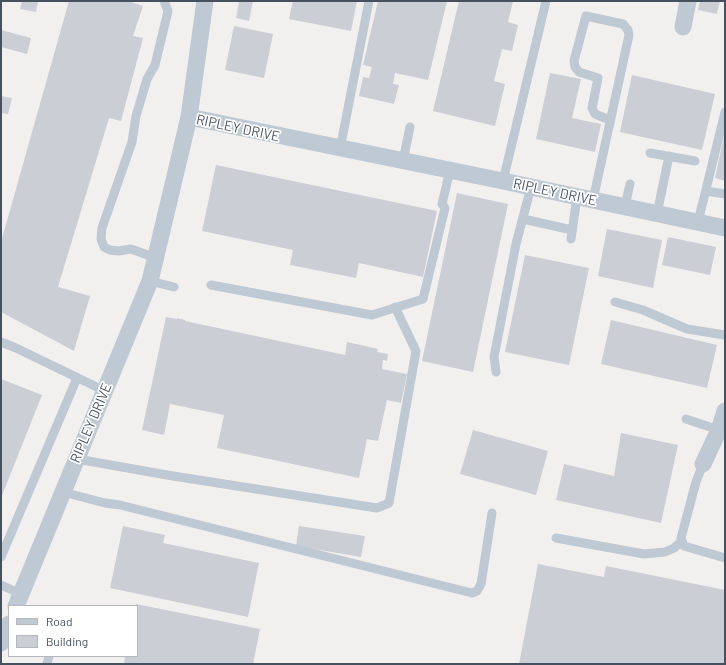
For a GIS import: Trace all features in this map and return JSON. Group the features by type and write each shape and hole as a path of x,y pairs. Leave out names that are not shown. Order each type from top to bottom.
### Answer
{"street":[{"path":"189,117 205,1"},
{"path":"683,27 688,1"},
{"name":"RIPLEY DRIVE","path":"19,600 150,281 189,117 625,206 725,228"},
{"path":"703,464 722,431 725,411"},
{"path":"1,643 8,626"}],"lane":[{"path":"156,258 131,249 119,251 110,250 104,247 101,239 102,228 132,142 136,116 147,80 155,66 168,11 164,1"},
{"path":"340,149 369,1"},
{"path":"503,181 546,1"},
{"path":"523,219 572,234 610,120 629,35 628,30 623,24 586,16 574,61 575,67 579,72 598,78 592,108 595,114 610,120"},
{"path":"698,222 725,112"},
{"path":"403,161 410,127"},
{"path":"650,153 695,161"},
{"path":"657,214 669,156"},
{"path":"211,285 372,315 423,299 445,208 442,204 450,170"},
{"path":"625,206 630,184"},
{"path":"496,372 494,357 516,244 531,187"},
{"path":"706,190 725,194"},
{"path":"150,281 174,287"},
{"path":"614,302 643,310 687,329 725,335"},
{"path":"77,459 377,508 389,503 416,351 395,308"},
{"path":"1,342 105,391"},
{"path":"1,557 77,378"},
{"path":"686,419 722,431"},
{"path":"703,464 696,482 681,538 684,546 725,558"},
{"path":"63,492 472,594 477,591 481,584 492,513"},
{"path":"556,538 644,554 665,552 674,548 682,541"},
{"path":"1,585 19,600"}],"building":[{"path":"22,1 38,1 36,12 20,9"},
{"path":"69,1 128,1 143,6 133,36 143,38 121,121 109,118 58,287 90,296 74,351 1,312 1,242"},
{"path":"239,1 253,1 249,21 236,18"},
{"path":"293,1 357,1 351,31 289,19"},
{"path":"378,1 447,1 428,80 395,73 393,84 399,85 394,104 359,96 363,77 369,78 372,67 363,65"},
{"path":"459,1 513,1 508,22 518,25 512,51 502,49 494,81 505,84 495,126 433,111"},
{"path":"700,1 720,1 717,14 698,10"},
{"path":"234,26 273,34 264,78 225,70"},
{"path":"1,30 31,38 27,54 1,47"},
{"path":"550,73 581,79 572,118 601,124 595,152 536,139"},
{"path":"632,75 715,94 702,150 620,132"},
{"path":"1,96 12,98 8,114 1,113"},
{"path":"725,136 725,181 715,178"},
{"path":"216,165 437,211 423,277 359,263 356,278 290,265 293,250 202,231"},
{"path":"457,193 508,204 473,372 422,361"},
{"path":"607,229 662,240 653,288 598,276"},
{"path":"668,237 716,247 710,275 662,265"},
{"path":"525,255 589,268 569,365 505,352"},
{"path":"166,317 177,318 185,321 345,355 347,342 378,349 377,352 388,354 387,361 383,360 382,369 407,374 401,403 387,400 378,441 367,439 359,478 217,448 224,415 170,404 164,435 142,430"},
{"path":"611,320 717,345 707,388 601,364"},
{"path":"1,379 42,395 1,498"},
{"path":"473,430 548,451 536,495 460,474"},
{"path":"621,433 678,445 661,523 556,500 564,464 614,476"},
{"path":"123,526 165,535 163,543 259,563 248,617 110,588"},
{"path":"299,526 365,536 361,557 296,546"},
{"path":"538,564 604,577 606,566 725,590 725,664 519,664"},
{"path":"136,604 260,629 253,664 124,664 125,657 138,657 138,605"}]}
